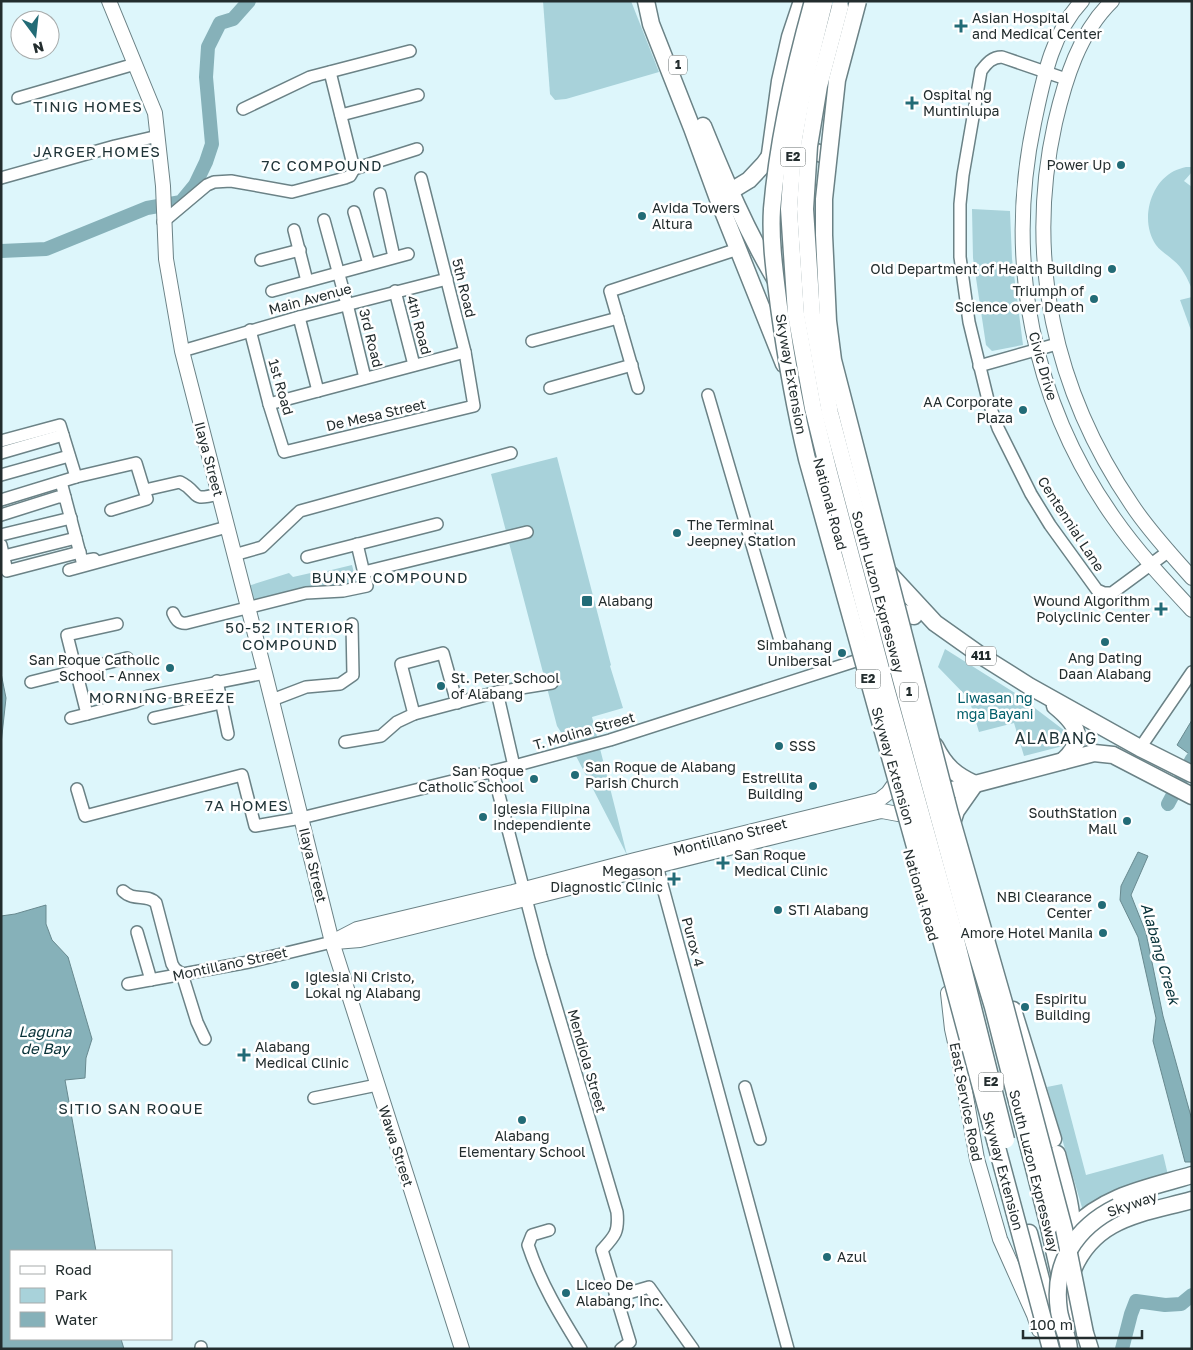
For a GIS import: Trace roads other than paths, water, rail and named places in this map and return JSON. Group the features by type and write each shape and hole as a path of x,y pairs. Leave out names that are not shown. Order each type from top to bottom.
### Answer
{"highway":[{"name":"National Road","path":"1050,1314 1015,1238 961,1026 948,993 898,814 893,786 899,767 808,421 738,249 724,196 677,63 657,19 646,1 651,24 690,121 724,196 799,315 833,409 870,552 971,916 995,948 1055,1146 1071,1212 1068,1314"},
{"path":"770,154 780,81 790,37 802,1"},
{"name":"Skyway Extension","path":"813,1 792,80 780,141 772,210 774,267 786,357 807,459 953,982 1051,1349"},
{"name":"South Luzon Expressway","path":"825,1 804,84 794,139 789,209 796,314 813,408 828,469 886,688 954,932 1059,1349"},
{"name":"South Luzon Expressway","path":"842,1 819,86 809,146 805,208 812,315 835,432 959,890 993,1007 1049,1227 1076,1349"},
{"name":"E2","path":"858,1 837,80 824,199 828,321 833,360 950,814 1002,997 1064,1229 1091,1349"},
{"path":"833,409 824,352 820,236 821,199 825,155 836,93 863,1"},
{"path":"724,196 749,180 775,149 795,145 825,155"},
{"path":"762,306 779,296 787,296"},
{"path":"808,421 821,414 830,420 839,436"},
{"name":"411","path":"870,552 935,624 982,657 1029,686 1140,748 1192,774"},
{"name":"411","path":"881,589 914,616 935,624"},
{"path":"914,616 904,612 900,614 931,736 943,761 960,778 975,784"},
{"path":"1029,686 1064,714 1077,733 1078,741 1073,751 1063,760"},
{"path":"937,794 1094,753 1113,755 1188,795"},
{"path":"899,767 907,782 944,925 948,932 957,936 964,934 970,928 971,916"},
{"path":"950,842 950,828 956,811 975,784"},
{"path":"948,993 974,988 985,977 995,948"},
{"path":"1072,1229 1084,1216 1104,1204 1122,1196 1192,1175"},
{"name":"Skyway","path":"1069,1349 1059,1310 1059,1287 1062,1265 1068,1250 1077,1237 1101,1215 1117,1207 1192,1185"},
{"name":"Skyway","path":"1076,1349 1065,1310 1065,1286 1069,1267 1083,1241 1093,1230 1119,1213 1192,1191"},
{"path":"1070,1278 1089,1242 1107,1228 1140,1214 1192,1200"}],"main road":[{"name":"Ilaya Street","path":"109,1 155,113 163,186 163,218 167,269 182,351 266,673 332,942"},
{"name":"Civic Drive","path":"1082,1 1064,27 1045,71 1027,162 1023,196 1022,253 1036,351 1070,443 1088,476 1114,518 1151,565 1192,610"},
{"name":"Civic Drive","path":"1112,1 1095,21 1081,45 1066,79 1052,135 1044,198 1046,280 1057,344 1080,410 1107,466 1132,506 1192,578"},
{"path":"880,805 893,786"},
{"name":"Montillano Street","path":"332,942 357,929 524,894 880,805 898,814"},
{"name":"Wawa Street","path":"332,942 462,1349"},
{"name":"East Service Road","path":"948,993 952,1029 977,1159 1000,1239 1034,1315 1045,1349"},
{"path":"1091,1349 1084,1317 1081,1286 1083,1264 1092,1248 1110,1232 1124,1226 1192,1206"}],"street":[{"path":"243,109 310,78 410,51"},
{"name":"Centennial Lane","path":"1066,79 1007,58 996,57 990,60 979,77 963,175 959,230 963,289 979,366 998,428 1031,494 1050,525 1097,590 1104,593 1112,593 1168,551"},
{"path":"18,98 135,64"},
{"path":"330,72 354,169"},
{"path":"341,115 418,94"},
{"path":"1,178 114,146 158,136"},
{"path":"163,218 206,185 214,182 231,181 292,192 345,178 350,176 354,169 417,149"},
{"name":"5th Road","path":"421,178 465,352 474,406"},
{"path":"380,194 394,258"},
{"path":"354,212 369,264"},
{"name":"3rd Road","path":"324,220 365,378"},
{"path":"294,230 307,281"},
{"path":"638,388 610,291 738,249"},
{"path":"262,260 300,250"},
{"path":"272,291 408,254"},
{"name":"Main Avenue","path":"182,351 250,330 446,279"},
{"name":"4th Road","path":"395,291 414,365"},
{"path":"299,317 318,391"},
{"path":"532,341 618,318"},
{"name":"1st Road","path":"250,330 269,404 284,452"},
{"path":"979,366 1057,344"},
{"path":"269,404 465,352"},
{"path":"550,388 632,365"},
{"path":"708,395 781,644"},
{"name":"De Mesa Street","path":"284,452 474,406"},
{"path":"1,441 60,425 76,477"},
{"path":"1,453 63,435"},
{"path":"234,555 262,547 300,511 511,453"},
{"path":"1,475 69,456"},
{"path":"1,500 76,477 136,463 147,499 111,510"},
{"path":"61,482 82,561 107,555 114,559"},
{"path":"145,490 180,482 198,498 218,494"},
{"path":"1,515 58,497 64,497"},
{"path":"1,535 71,518"},
{"path":"307,557 437,524"},
{"path":"69,570 227,527"},
{"path":"364,572 527,532"},
{"path":"76,538 3,551 7,571 80,552"},
{"path":"173,613 182,624 306,593 343,591 367,586 356,544"},
{"path":"86,714 67,635 117,624"},
{"path":"272,700 306,687 340,684 353,675 352,624"},
{"path":"414,714 402,664 414,659 444,652 457,703"},
{"name":"T. Molina Street","path":"77,789 85,816 242,775 255,826 301,818 493,772 610,740 870,657"},
{"path":"31,682 127,658"},
{"path":"1140,748 1192,672"},
{"path":"71,718 135,702 148,696 217,681 266,673"},
{"path":"217,681 228,734"},
{"path":"346,742 381,736 397,722 414,714 497,692 552,683"},
{"path":"497,692 514,766"},
{"path":"154,718 221,704"},
{"name":"Mendiola Street","path":"493,772 524,894 596,1146 617,1212 619,1227 613,1239 602,1250 630,1342 621,1349"},
{"name":"Purox 4","path":"646,864 700,1026 788,1349"},
{"path":"124,891 128,896 150,899 156,903 172,964 182,974 197,1022 205,1039"},
{"path":"137,932 151,980"},
{"name":"Montillano Street","path":"128,984 249,962 332,942"},
{"path":"314,1098 377,1085"},
{"path":"745,1087 760,1139"},
{"path":"549,1230 532,1235 528,1245 533,1263 554,1306 581,1349"},
{"path":"615,1297 649,1287 693,1349"}],"water":[{"path":"1,673 6,698 1,744"},
{"path":"1192,720 1192,756 1177,745"},
{"path":"1138,852 1148,856 1131,895 1146,933 1163,1016 1192,1120 1192,1162 1185,1162 1153,1041 1156,1018 1138,937 1120,900 1121,886"},
{"name":"Laguna de Bay","path":"46,905 46,924 52,940 68,957 92,1039 86,1058 85,1078 65,1080 96,1250 10,1250 10,1340 121,1340 124,1349 1,1349 1,916"}],"waterway":[{"path":"1,251 46,249 147,208 181,202 195,185 212,144 206,77 208,47 220,23 233,19 249,1"},
{"name":"Alabang Creek","path":"1168,804 1192,759"},
{"path":"1122,1349 1136,1301 1165,1305 1181,1304 1192,1295"}],"place":[{"name":"Asian Hospital and Medical Center","path":"961,26"},
{"name":"Ospital ng Muntinlupa","path":"912,103"},
{"name":"Power Up","path":"1121,165"},
{"name":"Avida Towers Altura","path":"642,216"},
{"name":"Old Department of Health Building","path":"1112,269"},
{"name":"Triumph of Science over Death","path":"1094,299"},
{"name":"AA Corporate Plaza","path":"1023,410"},
{"name":"The Terminal Jeepney Station","path":"677,533"},
{"name":"Alabang","path":"587,601"},
{"name":"Wound Algorithm Polyclinic Center","path":"1161,609"},
{"name":"Ang Dating Daan Alabang","path":"1105,642"},
{"name":"Simbahang Unibersal","path":"842,653"},
{"name":"San Roque Catholic School - Annex","path":"170,668"},
{"name":"St. Peter School of Alabang","path":"441,686"},
{"name":"SSS","path":"779,746"},
{"name":"San Roque de Alabang Parish Church","path":"575,775"},
{"name":"San Roque Catholic School","path":"534,779"},
{"name":"Estrellita Building","path":"813,786"},
{"name":"Iglesia Filipina Independiente","path":"483,817"},
{"name":"SouthStation Mall","path":"1127,821"},
{"name":"San Roque Medical Clinic","path":"723,863"},
{"name":"Megason Diagnostic Clinic","path":"674,879"},
{"name":"NBI Clearance Center","path":"1102,905"},
{"name":"STI Alabang","path":"778,910"},
{"name":"Amore Hotel Manila","path":"1103,933"},
{"name":"Iglesia Ni Cristo, Lokal ng Alabang","path":"295,985"},
{"name":"Espiritu Building","path":"1025,1007"},
{"name":"Alabang Medical Clinic","path":"244,1055"},
{"name":"Alabang Elementary School","path":"522,1120"},
{"name":"Azul","path":"827,1257"},
{"name":"Liceo De Alabang, Inc.","path":"566,1293"}],"district":[{"name":"TINIG HOMES","path":"88,107"},
{"name":"JARGER HOMES","path":"97,152"},
{"name":"7C COMPOUND","path":"322,166"},
{"name":"BUNYE COMPOUND","path":"390,578"},
{"name":"50-52 INTERIOR COMPOUND","path":"290,636"},
{"name":"MORNING BREEZE","path":"162,698"},
{"name":"ALABANG","path":"1056,738"},
{"name":"7A HOMES","path":"247,806"},
{"name":"SITIO SAN ROQUE","path":"131,1109"}],"park label":[{"name":"Liwasan ng mga Bayani","path":"995,706"}]}
